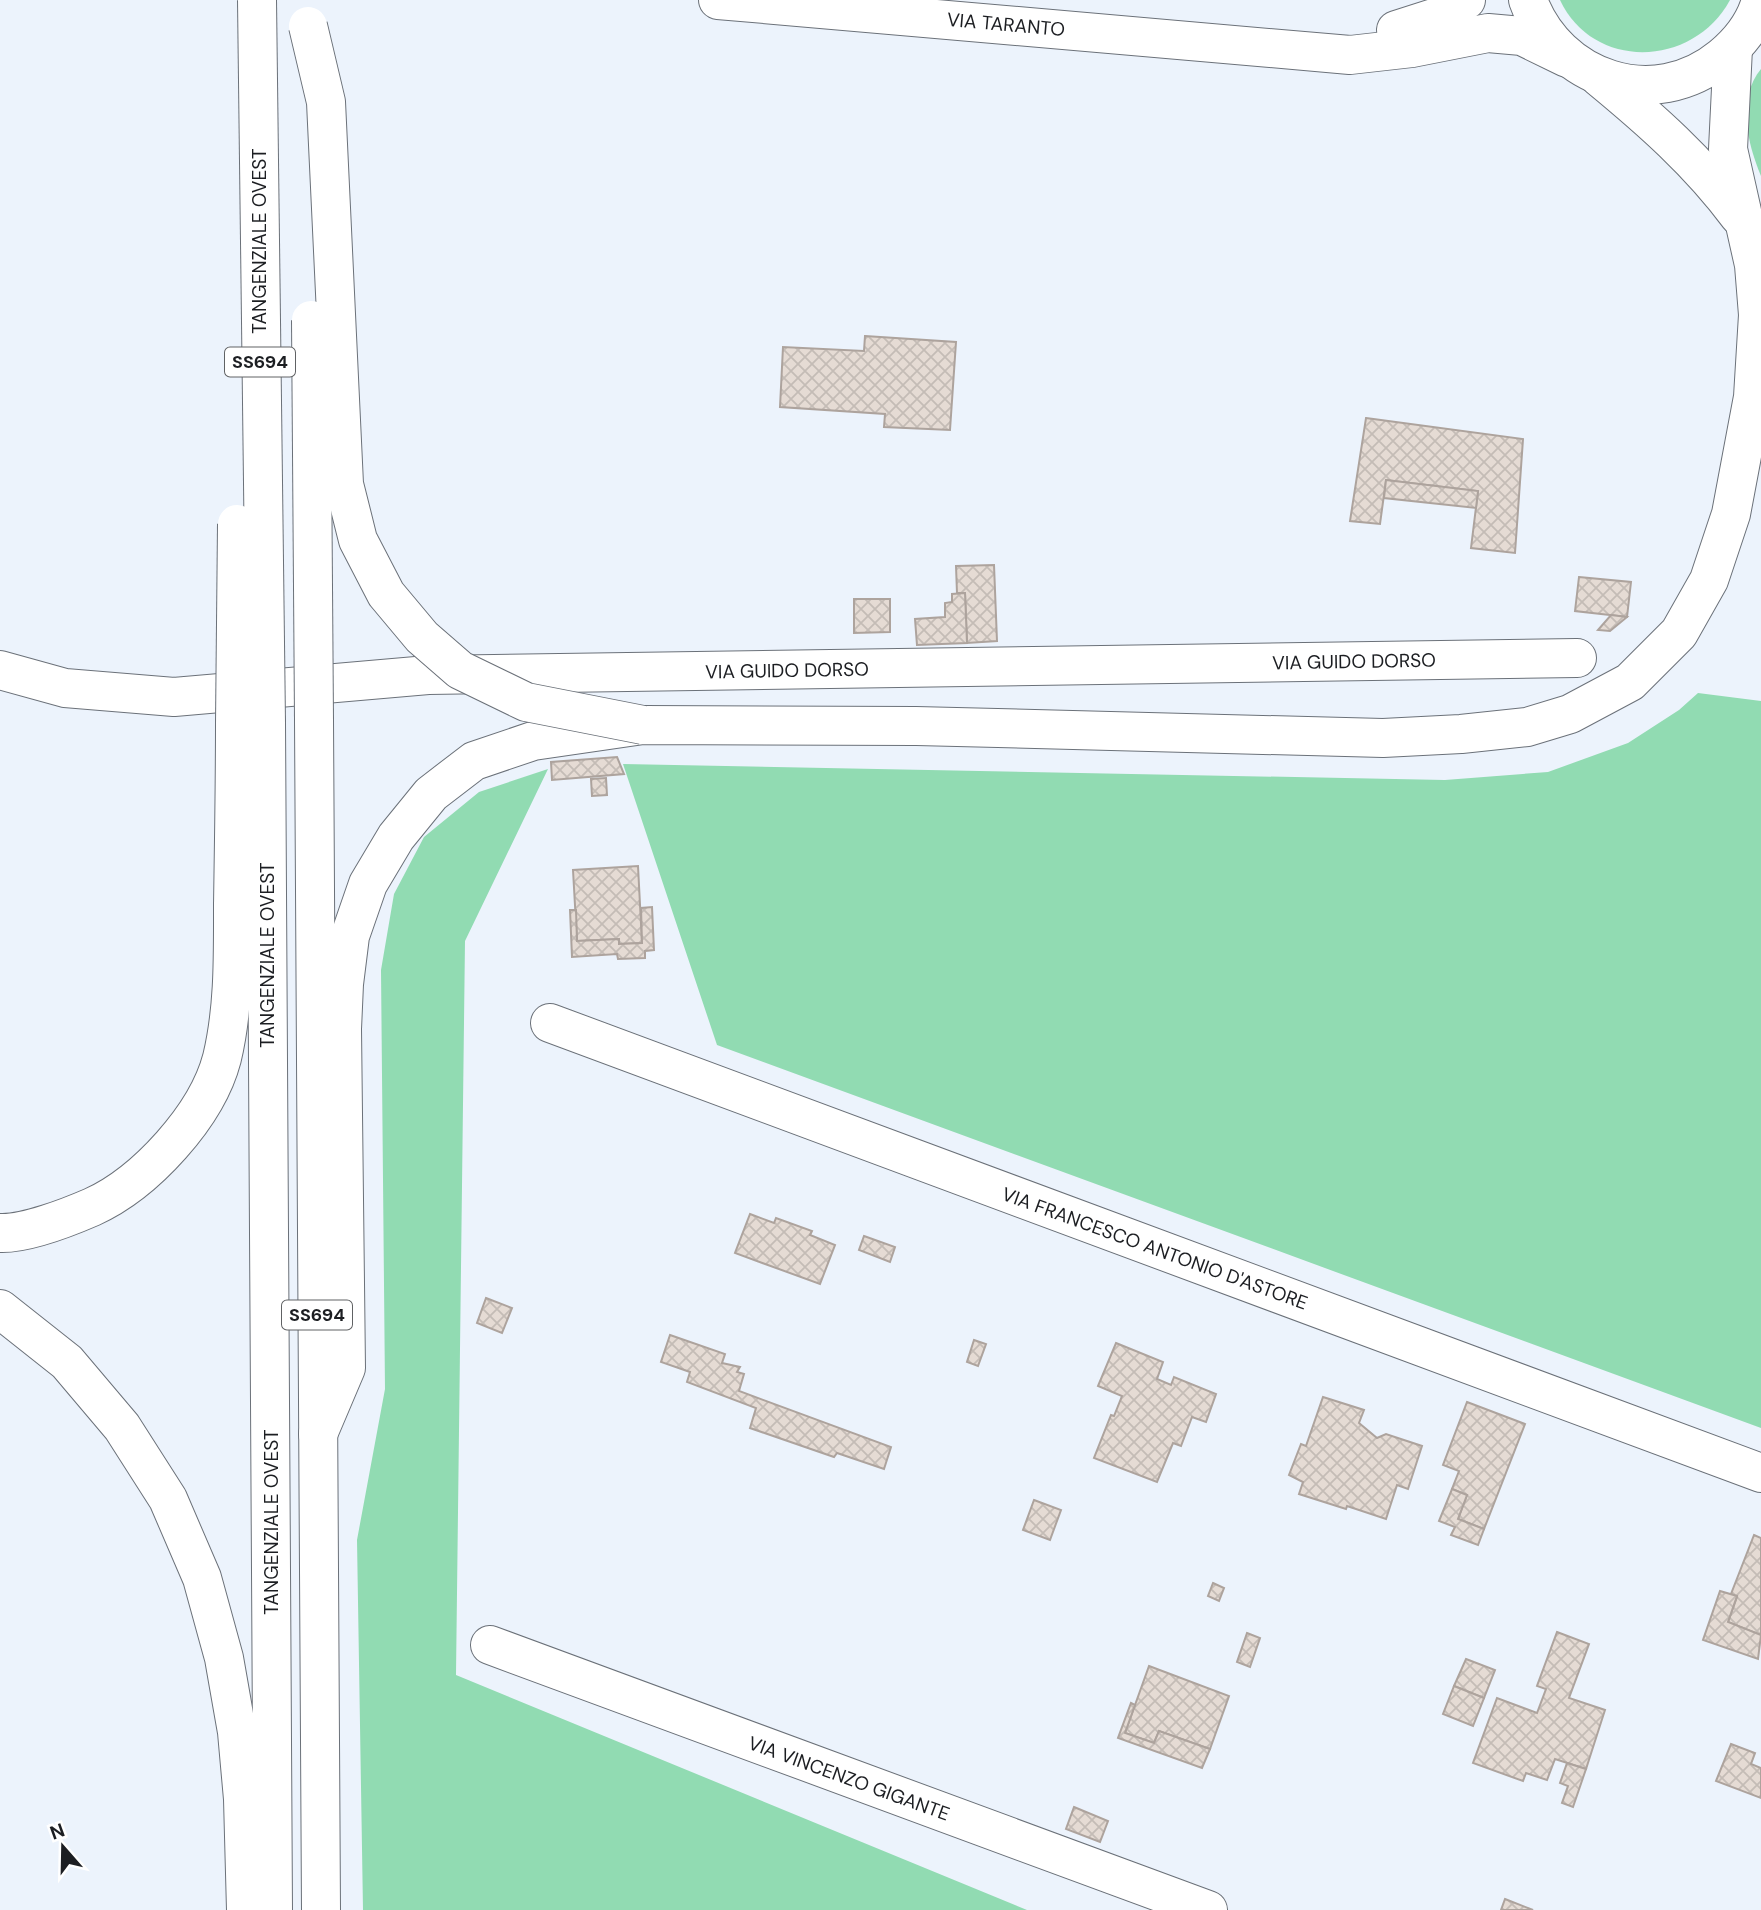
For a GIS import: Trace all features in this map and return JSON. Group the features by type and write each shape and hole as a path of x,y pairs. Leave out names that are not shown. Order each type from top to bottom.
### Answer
{"main road":[{"name":"TANGENZIALE OVEST","path":"257,0 261,408 250,723 273,1910"},
{"name":"VIA TARANTO","path":"718,0 929,9 1350,55 1412,48 1488,33 1522,36 1583,67 1640,85 1675,81 1696,74 1715,63 1751,25"},
{"name":"VIA TARANTO","path":"1252,45 1346,40 1404,29 1440,16 1466,0"},
{"path":"1528,0 1536,21 1550,41 1654,122 1715,183 1742,220"},
{"path":"308,13 326,102 344,484 358,540 386,594 422,637 460,670 526,702 643,725"},
{"name":"SS694","path":"308,13 321,1910"},
{"path":"318,1434 346,1368 344,995 350,936 368,884 396,838 431,794 474,761 533,741 643,725 916,726 1383,738 1461,734 1527,727 1570,714 1630,682 1679,633 1709,580 1731,514 1753,397 1758,315 1754,265 1728,149 1751,25"},
{"name":"VIA GUIDO DORSO","path":"0,670 65,688 174,697 428,675 1577,658"},
{"path":"0,1233 69,1217 112,1198 150,1169 204,1099 221,1060 233,996 250,723"},
{"name":"VIA FRANCESCO ANTONIO D'ASTORE","path":"550,1023 1761,1473"},
{"path":"0,1309 67,1362 122,1427 168,1499 202,1578 224,1658 237,1732 243,1799 246,1910"},
{"name":"VIA VINCENZO GIGANTE","path":"490,1646 1208,1910"}],"green space":[{"path":"1560,0 1730,0 1714,22 1693,38 1669,48 1644,52 1619,49 1596,40 1576,23"},
{"path":"1761,69 1761,176 1749,135 1747,107 1749,93"},
{"path":"1698,693 1761,701 1761,1428 717,1045 623,764 1445,780 1548,772 1628,743 1679,710"},
{"path":"548,769 465,941 456,1675 1027,1910 363,1910 357,1540 385,1389 381,970 394,894 424,837 479,792"}],"building":[{"path":"865,336 956,342 950,430 884,427 885,414 780,407 783,347 864,351"},
{"path":"1366,418 1523,439 1515,553 1471,548 1478,491 1386,480 1380,524 1350,521"},
{"path":"1386,480 1478,491 1476,508 1384,498"},
{"path":"994,565 997,641 967,643 965,593 957,593 956,566"},
{"path":"1579,577 1631,582 1627,617 1575,611"},
{"path":"965,593 967,643 917,645 915,619 945,617 945,603 952,602 952,594"},
{"path":"854,599 890,599 890,632 854,633"},
{"path":"1611,615 1627,617 1610,631 1598,630"},
{"path":"617,757 624,774 552,780 551,762"},
{"path":"606,778 607,795 592,796 591,779"},
{"path":"638,866 642,943 619,944 619,939 577,941 573,870"},
{"path":"652,907 654,950 645,951 645,958 618,959 617,954 572,957 570,910 576,910 577,941 619,939 619,944 642,943 641,908"},
{"path":"750,1214 774,1223 776,1218 812,1231 810,1235 835,1245 820,1284 735,1253"},
{"path":"864,1236 895,1247 890,1262 859,1250"},
{"path":"486,1298 512,1308 502,1333 477,1323"},
{"path":"670,1335 725,1354 722,1363 740,1367 737,1372 744,1374 739,1391 891,1447 884,1469 837,1453 834,1457 750,1428 756,1408 687,1382 690,1372 661,1362"},
{"path":"974,1340 986,1344 978,1366 967,1362"},
{"path":"1116,1343 1163,1362 1157,1379 1171,1385 1174,1377 1216,1394 1206,1422 1192,1417 1181,1446 1173,1443 1157,1482 1094,1458 1111,1415 1114,1416 1122,1396 1098,1386"},
{"path":"1323,1397 1364,1410 1359,1423 1377,1438 1386,1434 1422,1446 1408,1489 1397,1485 1386,1519 1299,1494 1303,1482 1289,1475 1301,1444 1306,1446"},
{"path":"1467,1402 1525,1424 1484,1529 1458,1519 1467,1495 1452,1489 1459,1471 1443,1465"},
{"path":"1452,1489 1467,1495 1458,1519 1484,1529 1478,1545 1451,1535 1455,1527 1439,1521"},
{"path":"1034,1500 1061,1510 1050,1540 1023,1530"},
{"path":"1754,1535 1761,1538 1761,1635 1728,1622 1737,1597 1731,1594"},
{"path":"1213,1583 1224,1588 1219,1601 1208,1596"},
{"path":"1720,1591 1737,1596 1728,1622 1761,1635 1758,1659 1703,1640"},
{"path":"1557,1632 1589,1644 1569,1698 1605,1710 1586,1769 1555,1759 1547,1780 1526,1773 1523,1781 1473,1763 1497,1698 1537,1713 1546,1689 1537,1686"},
{"path":"1247,1633 1260,1638 1250,1667 1237,1662"},
{"path":"1466,1659 1495,1670 1484,1698 1454,1686"},
{"path":"1149,1666 1229,1696 1210,1749 1159,1731 1154,1743 1125,1733"},
{"path":"1454,1686 1484,1698 1473,1726 1443,1714"},
{"path":"1131,1703 1135,1705 1125,1733 1154,1743 1159,1731 1210,1749 1202,1768 1118,1738"},
{"path":"1731,1744 1755,1753 1751,1764 1761,1768 1761,1798 1716,1781"},
{"path":"1567,1763 1586,1769 1573,1807 1562,1803 1568,1786 1560,1783"},
{"path":"1074,1807 1108,1821 1100,1842 1066,1829"},
{"path":"1505,1899 1533,1910 1501,1910"}]}
